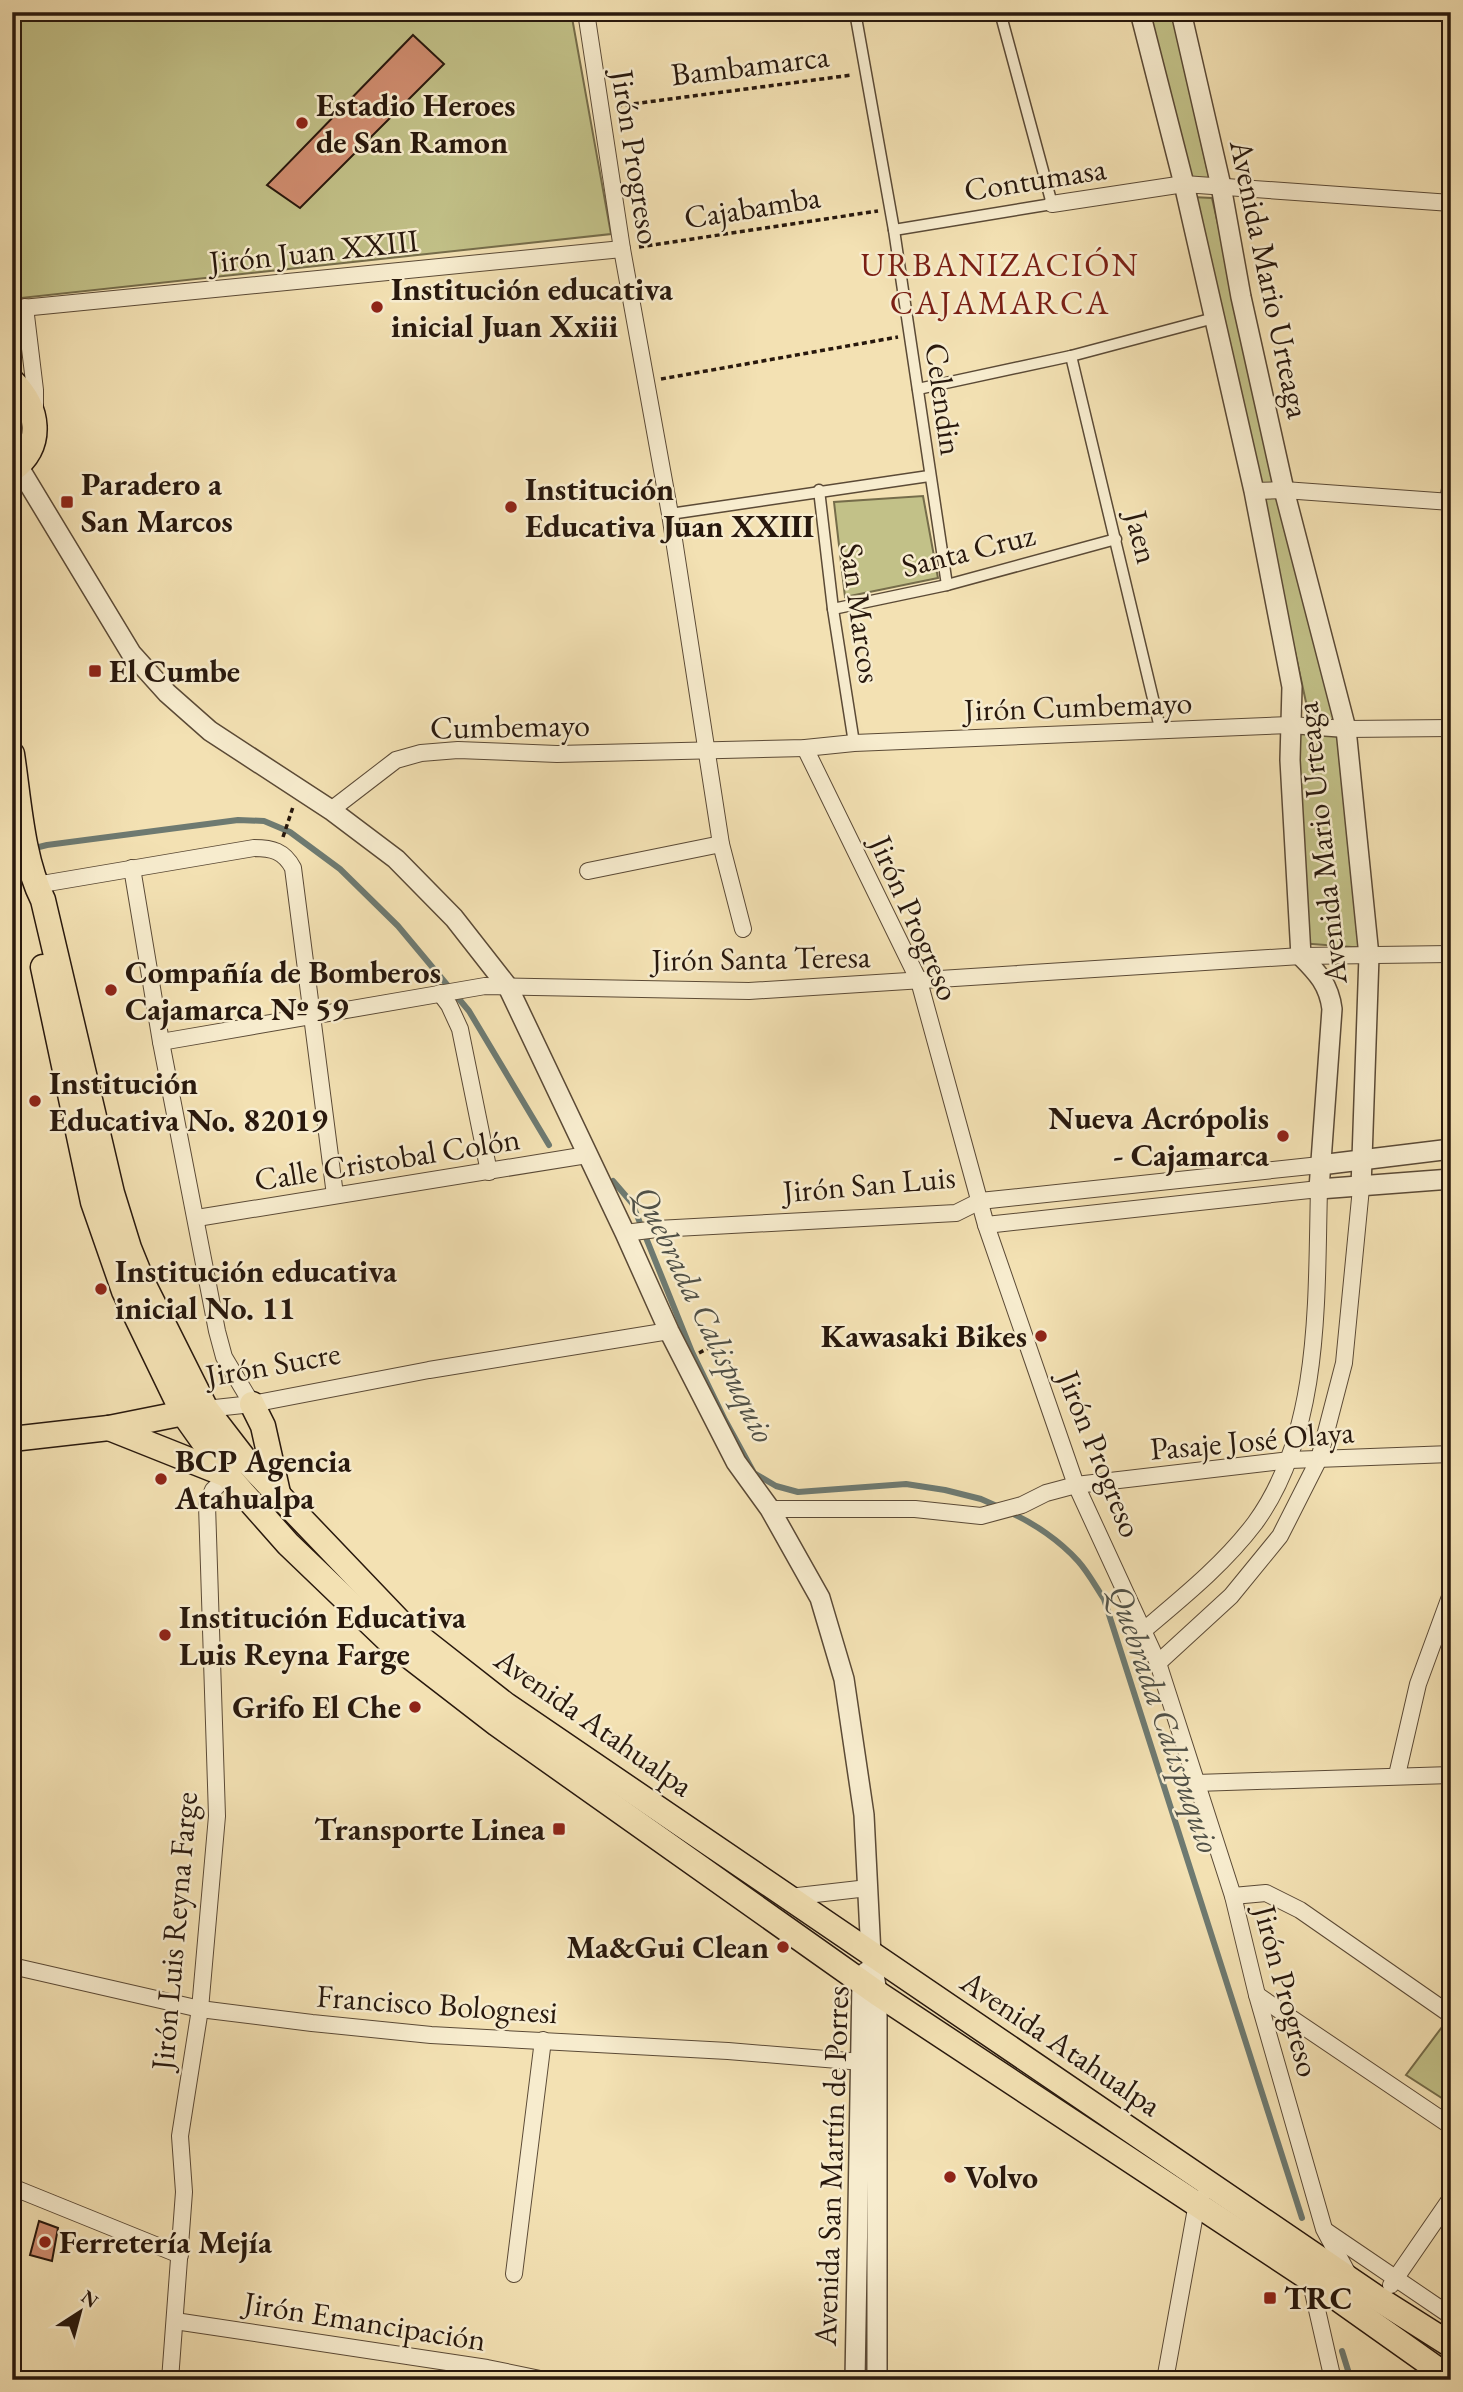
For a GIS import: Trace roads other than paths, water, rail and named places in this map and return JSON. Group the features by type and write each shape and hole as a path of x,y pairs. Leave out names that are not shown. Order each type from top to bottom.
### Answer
{"main road":[{"path":"12,381 23,392 33,411 35,430 32,444 15,468"},
{"name":"Avenida Atahualpa","path":"12,754 23,839 43,900 112,1193 130,1248 195,1411 288,1544 387,1639 497,1724 870,1988 1203,2194 1349,2277 1451,2345"},
{"path":"252,1404 263,1426 278,1494"},
{"name":"Jirón Sucre","path":"12,1439 109,1428 195,1411"},
{"path":"109,1428 237,1468"},
{"name":"Avenida Atahualpa","path":"237,1468 278,1494 399,1621 506,1705 871,1955 1203,2194 1310,2279 1451,2379"}],"street":[{"name":"Jirón Progreso","path":"586,12 622,249 670,514 722,844 743,929"},
{"name":"Celendin","path":"855,12 894,230 947,585"},
{"path":"1000,12 1052,204"},
{"name":"Avenida Mario Urteaga","path":"1140,12 1184,184 1254,491 1292,687 1290,725 1301,956 1324,980 1330,993 1332,1009 1320,1165 1316,1302 1311,1366 1290,1460 1255,1522 1204,1580 1144,1630"},
{"name":"Avenida Mario Urteaga","path":"1158,1662 1231,1596 1280,1536 1319,1459 1344,1363 1363,1160 1369,956 1346,729 1284,490 1241,297 1221,186 1181,12"},
{"name":"Contumasa","path":"894,230 1184,184 1451,203"},
{"name":"Jirón Juan XXIII","path":"19,308 622,249"},
{"path":"19,308 35,390 35,430"},
{"path":"918,389 1071,356 1214,318"},
{"name":"Jaen","path":"1071,356 1161,732"},
{"name":"Avenida San Martín de Porres","path":"15,468 131,653 158,683 210,731 331,810 396,859 454,918 508,987 587,1155 630,1232 668,1331 736,1462 770,1509 820,1598 845,1679 864,1815 871,1955 877,2380"},
{"path":"670,514 819,490 929,476"},
{"path":"1254,491 1284,490 1450,502 1451,482"},
{"name":"San Marcos","path":"819,490 833,609 854,743"},
{"name":"Santa Cruz","path":"833,609 947,585 1115,539"},
{"name":"Jirón Cumbemayo","path":"707,750 805,748 854,743 1290,725 1346,729 1451,728"},
{"name":"Jirón Progreso","path":"805,748 919,981 986,1225 1076,1485 1158,1662 1233,1896 1257,1995 1324,2229 1349,2277 1352,2309"},
{"name":"Cumbemayo","path":"331,810 396,760 421,753 458,750 557,754 707,750"},
{"path":"588,871 722,844"},
{"path":"36,885 254,848 269,848 285,856 293,868 335,1195"},
{"path":"132,869 161,1042 217,1331 224,1357 252,1404"},
{"name":"Jirón Santa Teresa","path":"161,1042 467,988 748,991 1301,956 1451,954"},
{"path":"440,993 460,1029 489,1171"},
{"name":"Jirón San Luis","path":"630,1232 956,1213 981,1201 1451,1149"},
{"name":"Calle Cristobal Colón","path":"197,1218 587,1155"},
{"name":"Jirón San Luis","path":"986,1225 1319,1189 1361,1188 1451,1179"},
{"name":"Jirón Sucre","path":"195,1411 252,1404 429,1370 668,1331"},
{"name":"Pasaje José Olaya","path":"770,1509 915,1510 961,1516 990,1513 1022,1505 1046,1493 1076,1485 1290,1460 1451,1454"},
{"name":"Jirón Luis Reyna Farge","path":"170,2380 184,2192 180,2136 200,2009 217,1816 207,1505 213,1490 237,1468"},
{"path":"1397,1775 1418,1684 1451,1594"},
{"path":"1196,1783 1451,1775"},
{"path":"789,1897 869,1888"},
{"path":"1233,1896 1266,1893 1300,1910 1451,2015"},
{"name":"Francisco Bolognesi","path":"12,1966 200,2009 312,2024 431,2035 862,2062"},
{"name":"Avenida San Martín de Porres","path":"855,2380 862,2062 870,1988"},
{"path":"1257,1995 1451,2126"},
{"path":"514,2274 542,2040"},
{"path":"12,2187 180,2255"},
{"path":"1165,2380 1203,2194"},
{"path":"1380,2300 1451,2198"},
{"path":"1324,2229 1451,2316"},
{"path":"1310,2279 1333,2380"},
{"name":"Jirón Emancipación","path":"175,2321 487,2368 545,2380"}],"waterway":[{"name":"Quebrada Calispuquio","path":"31,849 238,820 264,821 290,832 340,869 398,926 469,1011 549,1145"},
{"name":"Quebrada Calispuquio","path":"613,1181 632,1203 692,1352 754,1473 776,1486 798,1492 906,1484 945,1490 981,1499 999,1507"},
{"name":"Quebrada Calispuquio","path":"1009,1512 1037,1527 1063,1546 1082,1565 1104,1599 1302,2218"},
{"name":"Quebrada Calispuquio","path":"1342,2351 1351,2380"}],"place":[{"name":"Estadio Heroes de San Ramon","path":"302,123"},
{"name":"Institución educativa inicial Juan Xxiii","path":"377,307"},
{"name":"Paradero a San Marcos","path":"67,502"},
{"name":"Institución Educativa Juan XXIII","path":"511,507"},
{"name":"El Cumbe","path":"95,671"},
{"name":"Compañía de Bomberos Cajamarca Nº 59","path":"111,990"},
{"name":"Institución Educativa No. 82019","path":"35,1101"},
{"name":"Nueva Acrópolis - Cajamarca","path":"1283,1136"},
{"name":"Institución educativa inicial No. 11","path":"101,1289"},
{"name":"Kawasaki Bikes","path":"1041,1336"},
{"name":"BCP Agencia Atahualpa","path":"161,1479"},
{"name":"Institución Educativa Luis Reyna Farge","path":"165,1635"},
{"name":"Grifo El Che","path":"415,1707"},
{"name":"Transporte Linea","path":"559,1829"},
{"name":"Ma&Gui Clean","path":"783,1947"},
{"name":"Volvo","path":"950,2177"},
{"name":"Ferretería Mejía","path":"45,2242"},
{"name":"TRC","path":"1270,2298"}],"district":[{"name":"URBANIZACIÓN CAJAMARCA","path":"1000,283"}]}
